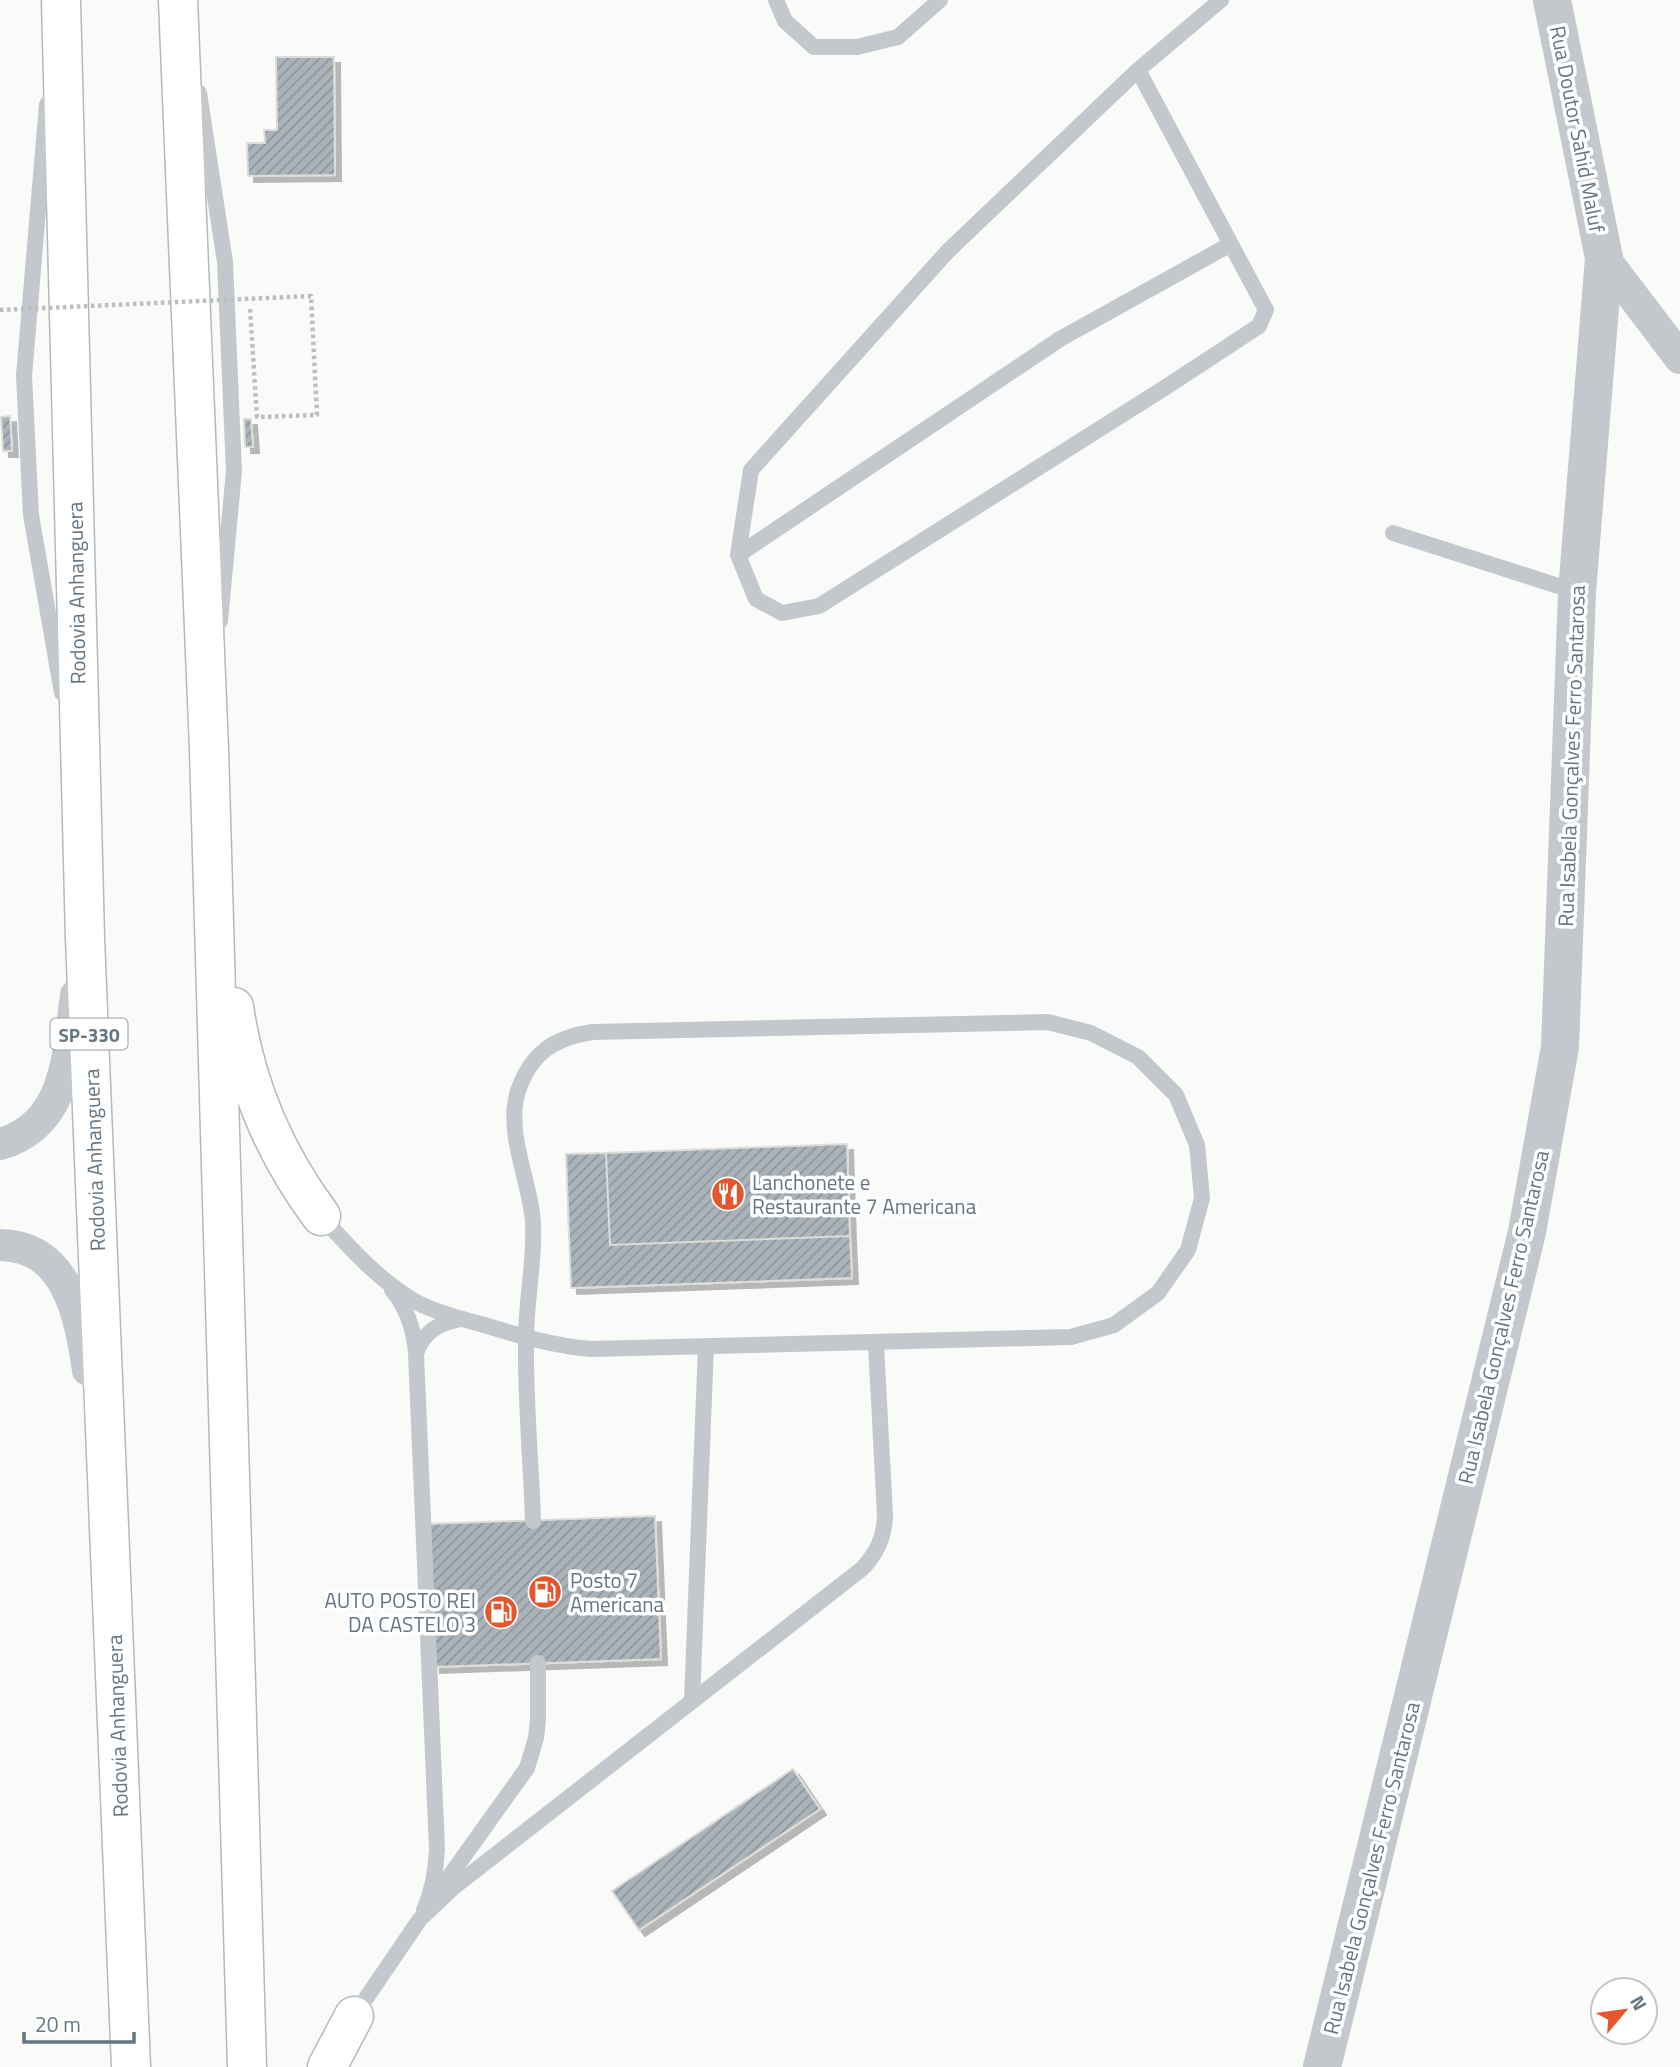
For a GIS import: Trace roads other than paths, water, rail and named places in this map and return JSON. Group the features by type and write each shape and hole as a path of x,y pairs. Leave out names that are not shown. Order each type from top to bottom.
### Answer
{"highway":[{"name":"Rodovia Anhanguera","path":"61,0 85,938 131,2067"},
{"path":"178,0 209,748 247,2067"},
{"path":"209,748 225,945 238,1031 253,1091 273,1142 297,1184 321,1216"},
{"path":"327,2067 354,2016"}],"street":[{"name":"Rua Doutor Sahid Maluf","path":"1552,0 1604,258"},
{"path":"1604,258 1680,358"},
{"name":"Rua Isabela Gonçalves Ferro Santarosa","path":"1322,2067 1524,1246 1558,1060 1577,592 1604,258"},
{"path":"0,1144 28,1131 51,1109 64,1076 85,938"},
{"path":"0,1245 15,1245 36,1254 54,1269 68,1289 80,1320 108,1489"}],"lane":[{"path":"55,0 24,376 31,515 82,805"},
{"path":"185,0 225,262 234,471 209,748"},
{"path":"776,0 785,20 814,47 857,47 898,37 940,0"},
{"path":"1138,70 1266,310 1259,326 818,606 782,613 756,598 738,555 751,470 948,251 1138,70 1221,0"},
{"path":"738,555 1060,339 1231,244"},
{"path":"1393,533 1577,592"},
{"path":"321,1216 347,1245 379,1273 422,1304 461,1319 526,1337 560,1345 591,1349 1071,1337 1114,1325 1158,1293 1188,1250 1202,1198 1197,1145 1176,1095 1138,1057 1091,1033 1048,1023 593,1032 573,1035 552,1043 537,1056 526,1073 517,1093 514,1118 529,1193 534,1247 526,1337 533,1521"},
{"path":"379,1273 399,1298 415,1337 437,1849 431,1893 420,1919"},
{"path":"416,1353 421,1340 431,1329 444,1322 461,1319"},
{"path":"420,1919 454,1886 863,1569 875,1554 884,1535 885,1516 876,1343"},
{"path":"692,1700 706,1346"},
{"path":"354,2016 527,1768 538,1720 538,1663"}],"place":[{"name":"Lanchonete e Restaurante 7 Americana","path":"728,1194"},
{"name":"Posto 7 Americana","path":"545,1592"},
{"name":"AUTO POSTO REI DA CASTELO 3","path":"501,1612"}]}
